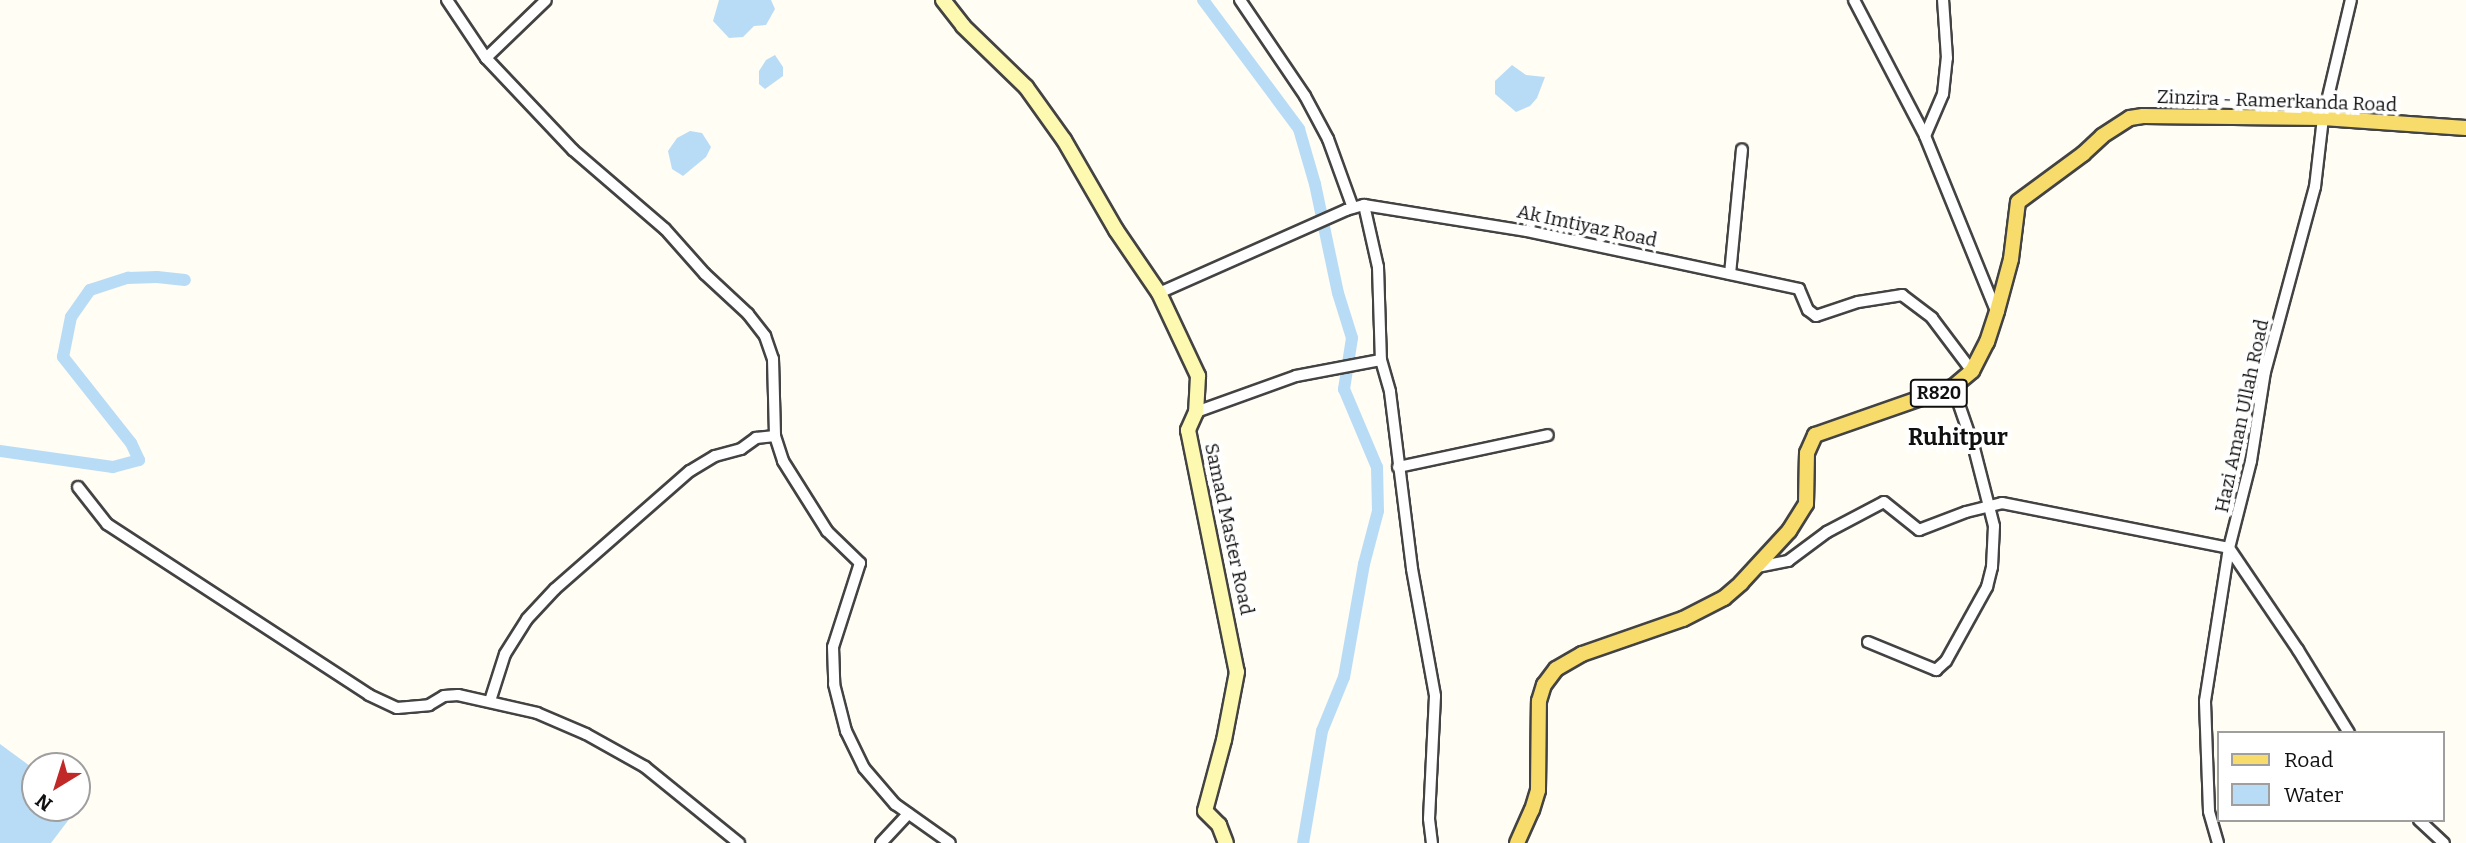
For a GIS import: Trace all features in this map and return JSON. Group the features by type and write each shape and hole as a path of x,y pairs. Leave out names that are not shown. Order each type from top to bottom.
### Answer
{"main road":[{"name":"Zinzira - Ramerkanda Road","path":"1517,843 1538,790 1539,701 1544,685 1556,669 1582,654 1683,619 1724,598 1789,531 1806,504 1807,453 1815,435 1953,387 1972,371 1987,342 1997,311 2011,259 2018,202 2120,122 2143,117 2323,118 2466,128"}],"street":[{"path":"447,0 486,58 573,150 665,229 705,274 748,313 765,336 773,359 775,436 783,461 827,531 860,563 841,613 833,647 834,684 846,731 864,768 908,814 950,843"},
{"path":"486,58 546,0"},
{"name":"Samad Master Road","path":"943,0 963,26 1026,87 1064,140 1116,230 1158,293 1198,376 1196,412 1188,430 1237,672 1224,740 1205,811 1219,825 1226,843"},
{"path":"1240,0 1305,96 1328,139 1350,209"},
{"path":"1854,0 1925,136 1997,311"},
{"path":"1925,136 1943,94 1947,58 1943,0"},
{"name":"Hazi Aman Ullah Road","path":"2218,843 2209,810 2205,701 2229,548 2252,461 2265,372 2315,187 2323,118 2351,0"},
{"path":"1730,274 1742,150"},
{"path":"1364,205 1378,267 1381,360 1393,411 1412,569 1435,696 1429,819 1432,843"},
{"name":"Ak Imtiyaz Road","path":"1158,293 1364,205 1527,231 1799,289 1808,310 1816,316 1858,302 1896,296 1909,298 1932,318 1972,371"},
{"path":"1196,412 1246,391 1336,366 1381,360"},
{"path":"1868,642 1936,670 1946,661 1987,587 1992,566 1994,526 1987,506 1982,473 1953,387"},
{"path":"1398,467 1548,435"},
{"path":"491,701 505,654 527,618 555,589 690,471 715,456 741,449 756,438 775,436"},
{"path":"78,487 107,524 369,695 397,708 429,705 444,696 458,695 537,713 586,734 645,766 739,843"},
{"path":"1757,567 1788,561 1827,532 1884,502 1919,530 2002,503 2229,548 2298,650 2348,731"},
{"path":"881,843 908,814"},
{"path":"2421,822 2444,843"}],"water":[{"path":"719,0 771,0 775,9 766,25 754,26 743,37 729,38 713,21"},
{"path":"775,55 783,67 783,76 765,89 759,84 759,71 766,60"},
{"path":"1512,65 1526,75 1545,77 1537,98 1530,106 1516,112 1495,94 1495,81"},
{"path":"690,131 702,133 711,147 706,157 683,176 672,169 668,151 677,138"},
{"path":"0,744 21,759 21,822 67,822 51,843 0,843"}],"waterway":[{"path":"1203,0 1299,129 1315,184 1338,293 1352,338 1344,389 1377,467 1378,511 1364,564 1344,677 1322,731 1303,843"},
{"path":"0,451 113,467 139,460 131,443 63,357 71,317 90,290 128,278 185,280"}],"district":[{"name":"Ruhitpur","path":"1958,437"}]}
